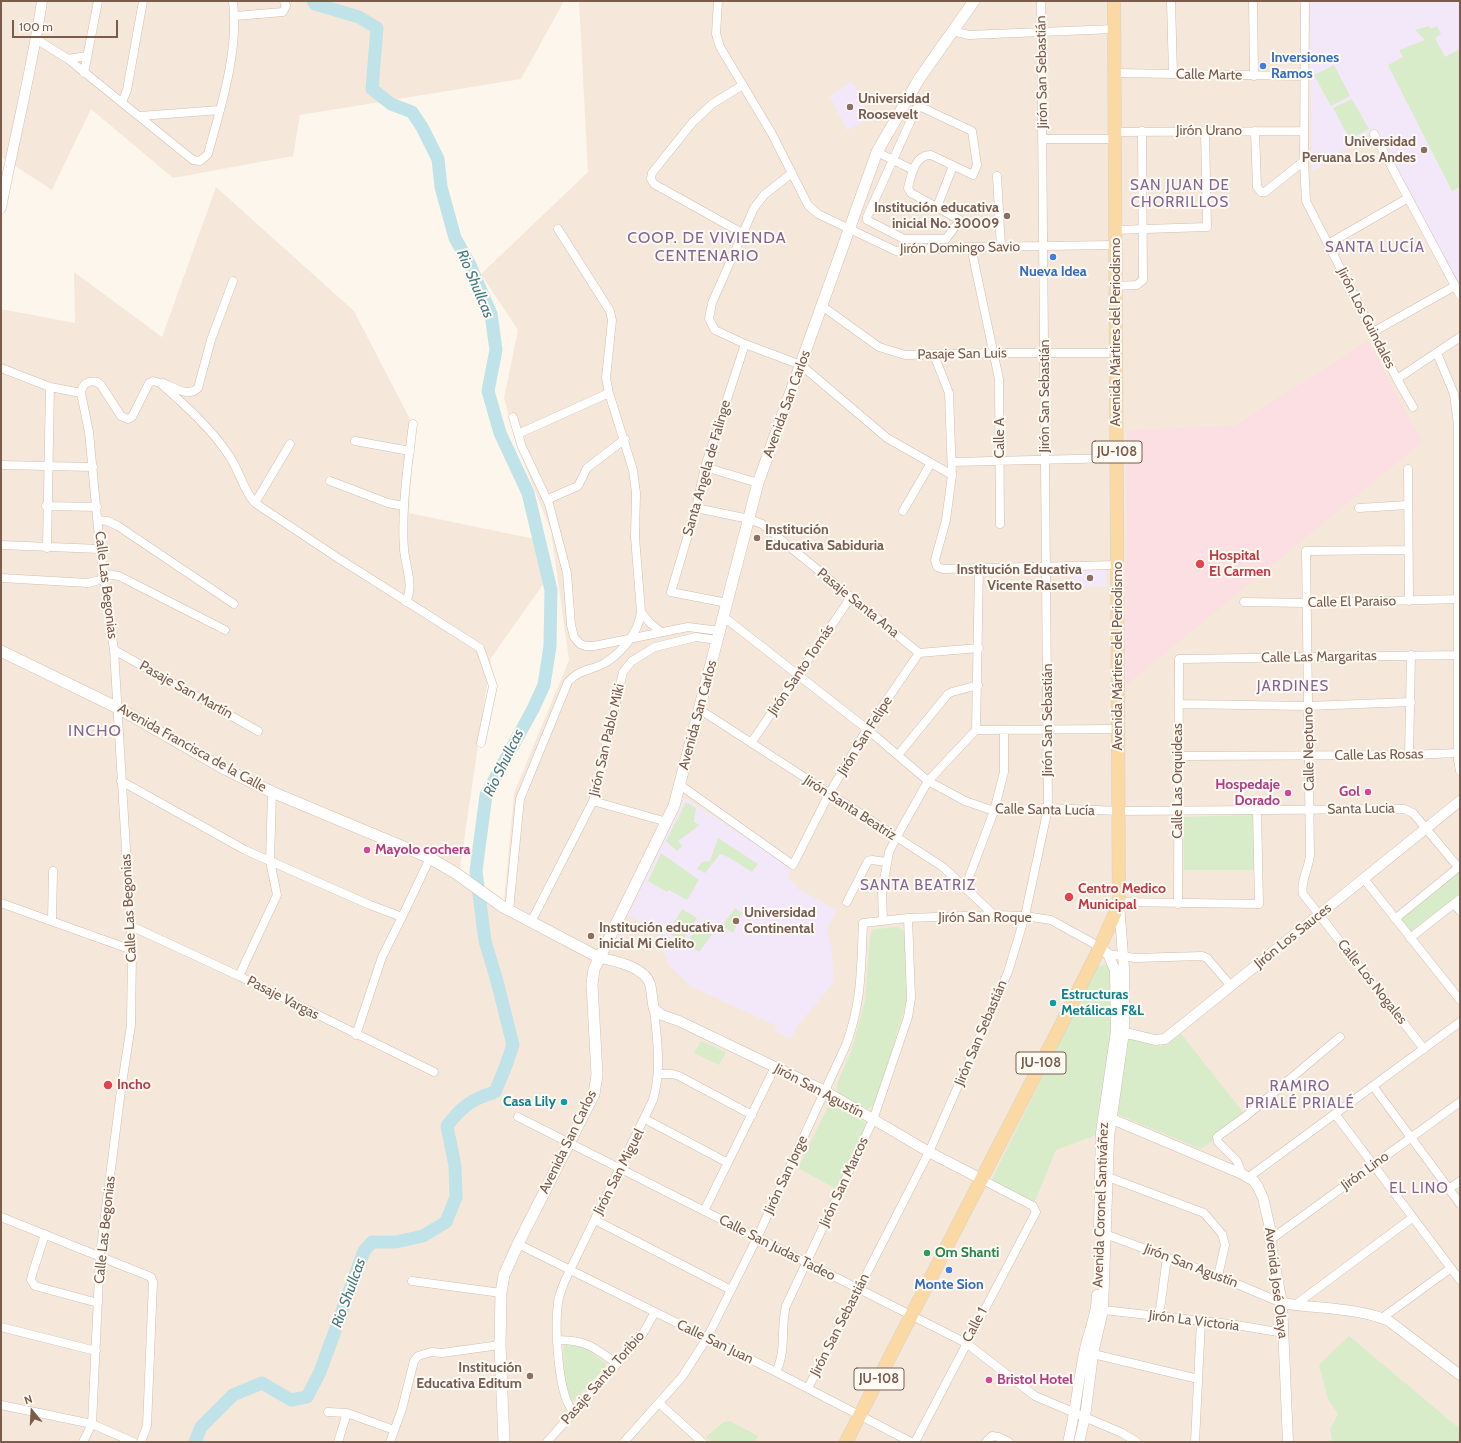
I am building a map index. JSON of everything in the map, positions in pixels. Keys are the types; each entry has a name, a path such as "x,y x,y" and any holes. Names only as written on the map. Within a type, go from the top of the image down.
{"main road":[{"name":"Avenida San Carlos","path":"504,1442 500,1345 501,1293 504,1275 518,1244 594,1094 596,1084 592,984 594,969 598,957 667,822 680,785 758,483 877,152 919,78 974,1"},
{"name":"Avenida Mártires del Periodismo","path":"846,1442 981,1179 1104,951 1119,903 1114,1"},
{"name":"Avenida Francisca de la Calle","path":"1,651 118,708 223,768 272,792 430,858 457,874 506,908 598,957"}],"street":[{"path":"1,208 36,39 42,1"},
{"path":"84,73 98,1"},
{"path":"122,102 127,90 143,1"},
{"path":"36,39 68,59 193,160 200,161 208,154 220,110 231,56 235,16 233,1"},
{"path":"235,16 284,12 286,6 284,1"},
{"name":"Jirón Domingo Savio","path":"718,1 717,40 772,134 808,205 818,214 896,251 971,247 1115,246"},
{"name":"Jirón San Sebastián","path":"808,1388 929,1152 1008,972 1025,916 1048,808 1041,1"},
{"path":"1171,1 1173,74"},
{"path":"1253,1 1254,76"},
{"path":"1255,131 1257,187 1261,192 1265,192 1304,161 1305,4"},
{"path":"952,31 970,35 1114,29"},
{"path":"68,59 87,56"},
{"name":"Calle Marte","path":"1114,73 1304,76"},
{"path":"742,233 654,184 651,179 652,173 692,122 712,104 743,85"},
{"path":"921,107 972,131 977,165 975,173 970,175 953,166 931,154 927,154 921,158 913,170 908,188 909,191 960,220 946,239 904,239 867,220 892,160 916,109 921,107"},
{"path":"140,116 220,110"},
{"path":"1116,286 1138,285 1142,282 1142,131"},
{"name":"Jirón Urano","path":"1043,139 1114,135 1142,131 1304,131"},
{"path":"1115,230 1207,227 1205,131"},
{"path":"1374,134 1460,294"},
{"path":"877,152 913,170"},
{"name":"Jirón Los Guindales","path":"1304,161 1307,206 1413,407"},
{"path":"937,207 953,166"},
{"path":"792,173 764,195 754,208 712,303 709,319 715,330 746,344 801,365 887,438 952,475"},
{"path":"997,176 1000,247"},
{"path":"1328,244 1408,198"},
{"path":"506,908 520,799 568,682 579,672 604,664 619,651 640,623 641,612 635,536 636,493 633,470 609,393 606,378 612,320 610,311 558,229"},
{"name":"Calle A","path":"971,247 999,378 1000,524"},
{"path":"1,368 50,387 80,393 86,383 97,382 101,385 121,416 128,419 132,417 149,383 153,381 186,392 192,392 198,388 211,340 233,281"},
{"path":"1373,332 1455,286"},
{"name":"Pasaje San Luis","path":"822,306 879,347 905,356 993,353 1116,353"},
{"path":"1397,378 1437,354 1460,337"},
{"name":"Santa Angela de Falinge","path":"727,604 670,592 696,508 705,467 746,344"},
{"path":"1437,354 1454,394 1459,425 1460,771"},
{"path":"934,355 948,393 952,462 952,475 946,520 936,554 936,564 941,569 1047,568 1118,565"},
{"path":"160,383 204,424 226,450 240,473 245,489 255,503 406,602 480,648 493,686 481,743"},
{"path":"47,548 46,506 50,387"},
{"name":"Calle Las Begonias","path":"80,393 89,432 100,549 105,574 114,650 132,950 131,1025 121,1090 100,1256 92,1424"},
{"path":"518,434 609,393"},
{"path":"513,417 522,447 548,499 567,573 571,625 574,637 580,644 594,646 696,626 719,635"},
{"path":"406,602 410,591 404,550 404,506 413,424"},
{"path":"548,499 578,486 587,468 624,439"},
{"path":"355,440 410,450"},
{"path":"255,503 290,444"},
{"path":"952,462 1117,458"},
{"path":"903,511 931,463"},
{"path":"1,465 93,467"},
{"path":"705,467 758,483"},
{"path":"1408,469 1409,601"},
{"path":"330,482 388,503 404,506"},
{"path":"1359,508 1408,505"},
{"path":"46,506 97,507"},
{"name":"Pasaje Santa Ana","path":"696,508 749,519 762,524 919,653"},
{"path":"98,520 107,521 118,526 234,604"},
{"path":"1,545 100,549"},
{"name":"Calle Neptuno","path":"1320,915 1303,894 1302,889 1309,860 1310,811 1306,551 1408,550"},
{"path":"883,921 882,892 888,852 928,781 976,730 979,648 979,568"},
{"path":"1,578 88,583 100,580 105,574 120,576 225,630"},
{"name":"Jirón Santo Tomás","path":"751,743 851,597"},
{"name":"Calle El Paraiso","path":"1244,602 1307,603 1460,599"},
{"path":"641,612 660,632"},
{"name":"Calle Santa Lucía","path":"724,617 867,729 928,781 964,801 994,811 1048,808 1119,811 1310,811"},
{"name":"Jirón San Pablo Miki","path":"531,922 593,801 623,672 632,661 655,647 696,637 719,635"},
{"path":"919,653 979,648"},
{"name":"Pasaje San Martín","path":"114,650 258,731"},
{"name":"Jirón San Felipe","path":"680,785 793,865 829,794 867,729 919,653"},
{"path":"1409,756 1411,655"},
{"name":"Calle Las Margaritas","path":"1179,659 1459,655"},
{"name":"Calle Las Orquideas","path":"1178,904 1179,659"},
{"path":"898,755 948,694 957,690 978,685"},
{"path":"1179,704 1308,706 1411,702"},
{"name":"Jirón Santa Beatriz","path":"699,709 896,838 943,867 994,915"},
{"path":"976,730 1119,729"},
{"path":"965,888 994,811 1004,772 1004,730"},
{"name":"Calle Las Rosas","path":"1178,756 1409,756 1459,754"},
{"path":"121,781 245,850 370,905 402,917"},
{"path":"239,976 277,895 270,861 272,792"},
{"path":"593,801 667,822"},
{"name":"Jirón Los Sauces","path":"1120,1031 1155,1040 1165,1039 1460,801"},
{"name":"Santa Lucia","path":"1310,811 1404,809 1413,813 1459,866"},
{"path":"1119,903 1259,904 1257,811"},
{"path":"356,1035 382,957 430,858"},
{"path":"847,902 868,861 872,860 887,862"},
{"path":"1395,919 1459,866"},
{"path":"52,871 52,920"},
{"path":"1364,879 1460,1000"},
{"path":"1410,938 1457,901 1460,912"},
{"path":"1,903 52,920 132,950"},
{"name":"Avenida Mártires del Periodismo","path":"1119,903 1123,956"},
{"name":"Jirón San Roque","path":"863,923 908,918 994,915 1025,916 1051,920 1061,924 1104,951"},
{"name":"Calle Los Nogales","path":"1320,915 1424,1049"},
{"name":"Jirón San Marcos","path":"776,1372 783,1355 782,1331 786,1306 873,1120 908,1017 911,998 908,918"},
{"name":"Jirón San Jorge","path":"624,1442 687,1370 707,1338 757,1238 825,1091 855,1021 859,1001 863,923"},
{"name":"Pasaje Vargas","path":"131,926 239,976 356,1035 434,1072"},
{"path":"1104,951 1135,958 1202,956 1207,958 1231,986"},
{"name":"Avenida Coronel Santiváñez","path":"1104,951 1115,970 1120,1031"},
{"name":"Avenida Coronel Santiváñez","path":"1079,1442 1085,1349 1097,1306 1108,1177 1108,1117 1120,1031 1123,956"},
{"name":"Jirón San Miguel","path":"574,1412 568,1405 562,1389 557,1320 559,1299 570,1270 646,1119 654,1100 659,1059 650,984 642,973 620,963 598,957"},
{"name":"Jirón San Agustín","path":"654,1009 662,1015 679,1021 825,1091 929,1152 981,1179"},
{"path":"1245,1176 1335,1114 1460,1022"},
{"path":"1245,1176 1237,1161 1218,1142 1217,1137 1246,1116 1340,1037"},
{"path":"704,1211 775,1067"},
{"path":"658,1074 672,1074 678,1076 752,1114"},
{"path":"1373,1086 1460,1204"},
{"name":"Jirón Lino","path":"1270,1240 1460,1102"},
{"path":"1335,1114 1460,1280"},
{"path":"1108,1117 1245,1176"},
{"name":"Avenida Coronel Santiváñez","path":"1068,1442 1080,1415 1103,1310 1101,1133 1108,1117"},
{"name":"Calle San Judas Tadeo","path":"518,1118 966,1342 1035,1396 1122,1433 1137,1442"},
{"path":"646,1119 728,1163"},
{"name":"Avenida José Olaya","path":"1245,1176 1258,1186 1263,1198 1270,1228 1270,1240 1282,1303 1288,1442"},
{"path":"1108,1177 1204,1213 1222,1234 1225,1245 1218,1276"},
{"name":"Calle 1","path":"914,1442 1036,1212 1035,1208 981,1179"},
{"path":"1449,1189 1460,1181"},
{"path":"1,1217 151,1277 153,1282 147,1426 142,1442"},
{"path":"1295,1305 1412,1218"},
{"path":"594,1220 731,1290"},
{"path":"45,1234 32,1274 31,1280 35,1286 98,1303"},
{"name":"Jirón San Agustín","path":"1102,1234 1218,1276 1282,1303"},
{"name":"Calle San Juan","path":"518,1244 808,1388 911,1442"},
{"path":"1159,1317 1167,1257"},
{"path":"1382,1318 1451,1268"},
{"path":"412,1281 501,1293"},
{"path":"1282,1303 1356,1312 1382,1318 1460,1376"},
{"name":"Jirón La Victoria","path":"1103,1310 1201,1321 1284,1334"},
{"name":"Pasaje Santo Toribio","path":"547,1442 646,1331 655,1312"},
{"path":"1195,1442 1201,1321"},
{"path":"1,1327 96,1351"},
{"path":"558,1340 577,1341 592,1346 617,1364"},
{"path":"390,1442 402,1409 414,1361 418,1356 500,1345"},
{"path":"1093,1354 1198,1379"},
{"path":"659,1403 702,1442"},
{"path":"1,1405 92,1424 133,1442"},
{"path":"328,1412 347,1413 394,1430"},
{"path":"338,1442 347,1413"},
{"path":"83,1442 92,1424"},
{"path":"986,1442 992,1436 999,1437 1009,1442"}],"shaded area":[{"path":"1,1 564,1 521,79 300,115 293,156 173,178 91,109 52,190 1,157"},
{"path":"579,1 1460,1 1460,1442 1,1442 1,309 75,323 74,272 162,337 216,187 354,311 413,425 409,513 535,539 544,583 491,658 460,868 504,901 514,793 569,660 551,531 518,448 504,398 518,330 481,274 588,172"},
{"name":"Universidad Peruana Los Andes","path":"1310,1 1460,1 1460,287 1376,128 1312,172"},
{"name":"Universidad Roosevelt","path":"852,81 871,118 847,130 830,96"},
{"name":"Hospital El Carmen","path":"1368,341 1422,442 1126,685 1127,430 1234,426"},
{"name":"Institución Educativa Vicente Rasetto","path":"1102,567 1106,571 1107,586 1073,587 1072,568"},
{"name":"Universidad Continental","path":"685,798 785,863 791,868 788,874 789,880 796,884 796,888 837,910 827,928 831,944 834,982 799,1024 790,1039 774,1030 777,1026 690,986 668,964 658,932 628,915"}],"green space":[{"path":"1429,26 1431,29 1437,26 1441,34 1435,38 1445,57 1460,49 1460,187 1452,191 1388,65 1403,57 1399,50 1425,40 1415,30"},
{"path":"1334,65 1350,96 1331,106 1314,75"},
{"path":"1352,99 1369,129 1350,139 1333,108"},
{"path":"686,802 696,808 694,822 700,825 678,841 682,846 677,851 666,841"},
{"path":"1253,815 1254,870 1184,870 1183,817"},
{"path":"718,838 758,864 752,872 728,857 720,854 705,873 697,869 702,862 710,861"},
{"path":"661,853 699,880 687,900 669,890 667,892 648,881"},
{"path":"1460,869 1460,895 1416,930 1410,932 1402,922 1403,915"},
{"path":"735,908 742,913 733,933 722,926"},
{"path":"682,909 697,918 682,941 668,933"},
{"path":"702,921 716,929 699,952 686,944"},
{"path":"898,927 904,931 907,938 906,1004 875,1105 867,1109 839,1093 837,1088 838,1081 851,1052 865,1002 870,938 872,931 876,929"},
{"path":"1107,964 1113,969 1113,1024 1099,1134 1056,1150 1034,1203 991,1181 1097,967"},
{"path":"1181,1034 1246,1116 1201,1149 1117,1114 1128,1037 1150,1045 1161,1046"},
{"path":"701,1041 726,1052 719,1065 694,1053"},
{"path":"833,1105 865,1122 866,1128 836,1189 798,1168 828,1107"},
{"path":"1349,1336 1460,1429 1460,1442 1332,1442 1330,1429 1338,1414 1328,1399 1319,1365"},
{"path":"564,1344 585,1348 607,1365 570,1405 563,1375"},
{"path":"730,1421 758,1436 754,1442 711,1442 706,1437 724,1422"}],"waterway":[{"name":"Rio Shullcas","path":"195,1442 201,1427 233,1395 262,1383 291,1400 307,1397 320,1372 364,1251 372,1242 396,1242 423,1236 446,1222 456,1197 455,1166 447,1126 468,1104 495,1092 513,1045 485,941 476,871 486,795 533,709 544,685 550,646 551,590 528,493 500,433 488,391 496,350 491,314 470,265 455,238 441,187 438,159 422,127 412,112 391,104 372,89 377,28 359,17 315,4 313,1"}],"place":[{"name":"Inversiones Ramos","path":"1263,66"},
{"name":"Universidad Roosevelt","path":"850,107"},
{"name":"Universidad Peruana Los Andes","path":"1424,150"},
{"name":"Institución educativa inicial No. 30009","path":"1007,216"},
{"name":"Nueva Idea","path":"1053,257"},
{"name":"Institución Educativa Sabiduria","path":"757,538"},
{"name":"Hospital El Carmen","path":"1200,564"},
{"name":"Institución Educativa Vicente Rasetto","path":"1090,578"},
{"name":"Gol","path":"1368,792"},
{"name":"Hospedaje Dorado","path":"1288,793"},
{"name":"Mayolo cochera","path":"367,850"},
{"name":"Centro Medico Municipal","path":"1069,897"},
{"name":"Universidad Continental","path":"736,921"},
{"name":"Institución educativa inicial Mi Cielito","path":"591,936"},
{"name":"Estructuras Metálicas F&L","path":"1053,1003"},
{"name":"Incho","path":"108,1085"},
{"name":"Casa Lily","path":"564,1102"},
{"name":"Om Shanti","path":"927,1253"},
{"name":"Monte Sion","path":"949,1270"},
{"name":"Institución Educativa Editum","path":"530,1376"},
{"name":"Bristol Hotel","path":"989,1380"}],"district":[{"name":"SAN JUAN DE CHORRILLOS","path":"1180,194"},
{"name":"COOP. DE VIVIENDA CENTENARIO","path":"707,247"},
{"name":"SANTA LUCÍA","path":"1375,248"},
{"name":"JARDINES","path":"1293,687"},
{"name":"INCHO","path":"95,731"},
{"name":"SANTA BEATRIZ","path":"918,886"},
{"name":"RAMIRO PRIALÉ PRIALÉ","path":"1300,1096"},
{"name":"EL LINO","path":"1419,1189"}]}
